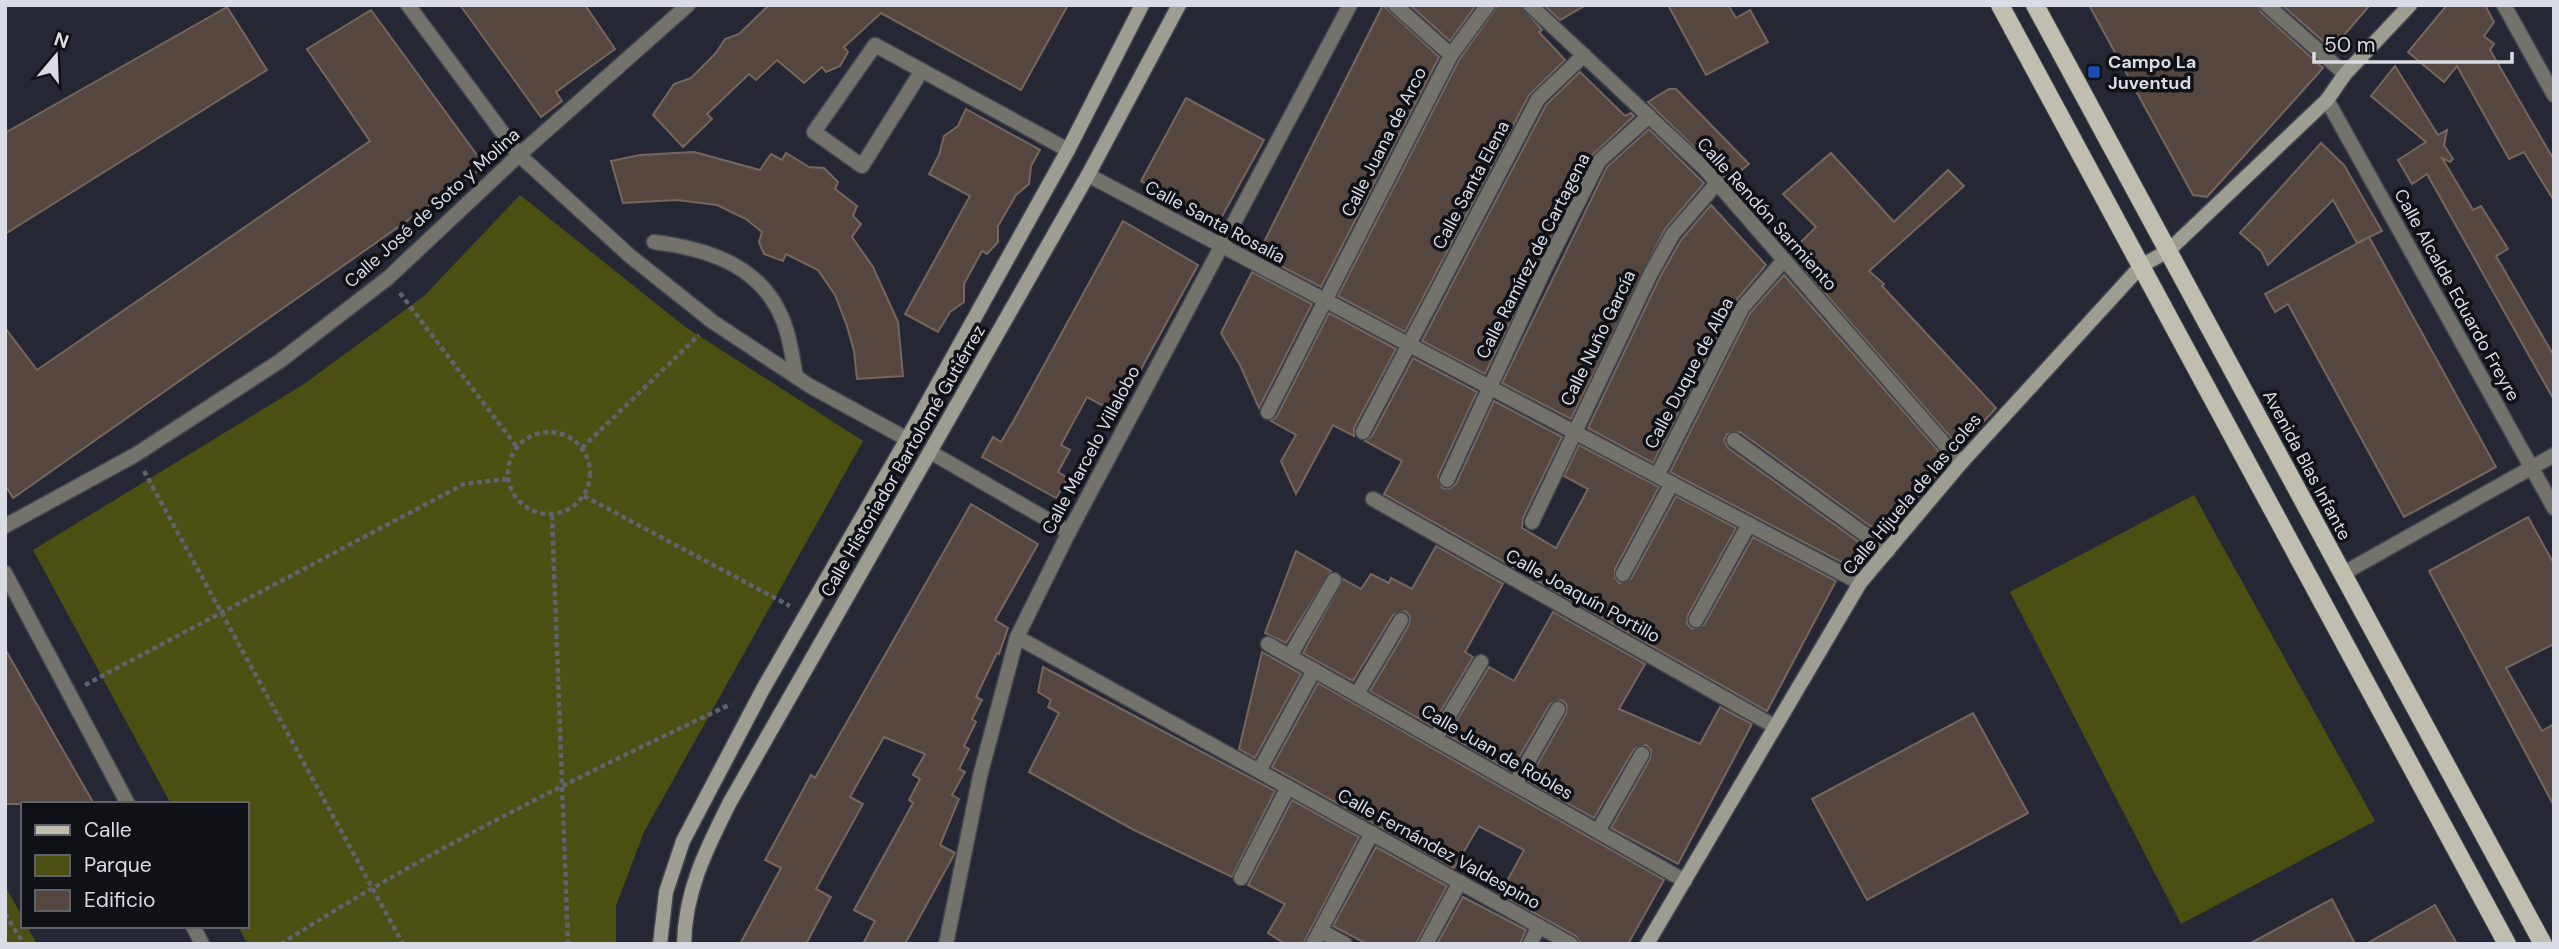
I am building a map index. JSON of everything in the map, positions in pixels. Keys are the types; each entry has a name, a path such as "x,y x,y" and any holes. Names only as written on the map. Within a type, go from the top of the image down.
{"main road":[{"path":"2000,5 2507,944"},
{"name":"Avenida Blas Infante","path":"2035,5 2543,944"}],"street":[{"path":"408,5 519,155 630,256 713,322 796,377 908,439"},
{"name":"Calle José de Soto y Molina","path":"5,526 135,455 279,360 388,278 519,155 688,5"},
{"name":"Calle Historiador Bartolomé Gutiérrez","path":"660,944 666,892 683,841 763,689 908,439 1068,150 1142,5"},
{"name":"Calle Historiador Bartolomé Gutiérrez","path":"684,944 685,919 696,870 730,802 932,453 1088,176 1179,5"},
{"name":"Calle Marcelo Villalobo","path":"946,944 980,776 1017,637 1069,532 1350,5"},
{"path":"1395,5 1451,55"},
{"name":"Calle Juana de Arco","path":"1268,412 1451,55 1488,5"},
{"name":"Calle Rendón Sarmiento","path":"1530,5 1717,183 1961,463"},
{"path":"2267,5 2345,74"},
{"name":"Calle Hijuela de las coles","path":"1647,944 1860,583 1961,463 2141,266 2168,251 2328,100 2345,74 2410,5"},
{"path":"2504,5 2554,95"},
{"path":"921,72 862,166 814,132 875,46 1068,150"},
{"name":"Calle Santa Elena","path":"1363,432 1538,99 1584,55"},
{"name":"Calle Alcalde Eduardo Freyre","path":"2328,100 2554,508"},
{"name":"Calle Ramírez de Cartagena","path":"1447,480 1599,161 1649,116"},
{"name":"Calle Santa Rosalía","path":"1088,176 1324,303 1574,430 1860,583"},
{"name":"Calle Nuño García","path":"1532,522 1574,430 1673,234 1717,183"},
{"path":"654,242 690,246 726,258 750,276 769,298 786,327 796,377"},
{"name":"Calle Duque de Alba","path":"1658,474 1742,308 1784,260"},
{"path":"1734,440 1888,551"},
{"path":"932,453 1069,532"},
{"path":"2342,574 2554,456"},
{"path":"1623,574 1672,483"},
{"name":"Calle Joaquín Portillo","path":"1373,499 1774,726"},
{"path":"1696,621 1749,524"},
{"path":"5,573 127,802"},
{"path":"1290,656 1334,580"},
{"path":"1357,695 1401,620"},
{"name":"Calle Fernández Valdespino","path":"1017,637 1572,944"},
{"name":"Calle Juan de Robles","path":"1268,644 1685,881"},
{"path":"1435,739 1482,662"},
{"path":"1259,771 1314,670"},
{"path":"1515,784 1558,709"},
{"path":"1598,831 1642,754"},
{"path":"1241,878 1288,787"},
{"path":"1345,944 1317,937 1372,834"},
{"path":"1426,944 1460,882"},
{"path":"1530,944 1539,926"},
{"path":"194,928 202,944"}],"path":[{"path":"388,278 516,446"},
{"path":"582,448 713,322"},
{"path":"537,433 562,433 582,448 590,463 590,480 584,496 570,510 552,515 531,512 515,499 507,479 508,461 516,446 537,433"},
{"path":"135,455 403,944"},
{"path":"69,694 464,484 507,479"},
{"path":"584,496 806,614"},
{"path":"552,515 568,944"},
{"path":"281,944 372,886 562,784 763,689"},
{"path":"5,914 24,944"}],"green space":[{"path":"520,195 684,326 863,441 644,832 616,906 616,944 247,944 239,928 248,928 248,802 170,802 33,550 304,384 424,296"},
{"path":"2194,495 2375,821 2181,924 2010,592"},
{"path":"5,886 21,914 21,928 28,928 37,944 5,944"}],"building":[{"path":"460,5 585,5 615,49 556,92 562,101 541,117"},
{"path":"769,5 1068,5 1021,90 881,13 844,47 848,52 840,66 826,72 822,67 804,83 777,60 756,80 749,74 707,114 712,119 683,147 653,115 674,84 691,78 716,53 725,39 739,34"},
{"path":"1383,5 1439,57 1321,287 1258,254"},
{"path":"1410,5 1476,5 1450,41"},
{"path":"1498,5 1521,5 1542,30 1539,32 1565,60 1529,95 1405,332 1338,296 1459,60"},
{"path":"1544,5 1586,5 1560,20"},
{"path":"1668,5 1728,5 1736,18 1750,10 1768,42 1706,75"},
{"path":"2089,5 2258,5 2261,12 2323,68 2207,197 2193,195"},
{"path":"2282,5 2370,5 2332,49"},
{"path":"2447,5 2485,5 2494,22 2484,36 2494,44 2490,50 2554,160 2554,201 2524,152 2509,159 2457,66 2444,82 2408,52"},
{"path":"227,7 267,70 5,234 5,133"},
{"path":"371,10 485,166 13,498 5,485 5,328 37,370 370,141 307,49"},
{"path":"2395,66 2438,135 2447,130 2444,145 2453,159 2450,162 2442,158 2473,210 2481,206 2508,249 2496,256 2554,356 2554,400 2427,174 2412,184 2398,160 2426,142 2371,96"},
{"path":"1580,72 1625,116 1631,113 1634,116 1590,157 1485,374 1422,341 1546,105"},
{"path":"1669,89 1676,89 1749,164 1728,181 1648,102"},
{"path":"1186,98 1264,140 1219,222 1141,181"},
{"path":"966,109 1040,150 1031,166 1029,184 1016,195 998,226 998,242 987,254 982,251 964,284 964,302 950,312 938,332 905,314 970,196 929,174 939,155 944,136 958,126"},
{"path":"1649,129 1704,183 1665,229 1571,419 1502,383 1607,167"},
{"path":"2321,143 2344,165 2382,231 2357,243 2333,200 2268,265 2261,251 2240,233"},
{"path":"694,152 760,170 771,154 782,160 786,153 809,167 824,168 838,182 835,189 857,206 853,216 861,224 852,237 873,267 898,322 903,376 857,379 854,351 847,326 835,295 818,270 786,254 783,261 764,254 759,242 762,232 746,219 717,205 677,200 623,203 611,161 640,155"},
{"path":"1831,153 1894,222 1948,170 1964,186 1869,271 1884,284 1882,286 1996,408 1960,448 1790,253 1816,227 1783,194"},
{"path":"1711,205 1766,265 1733,304 1653,463 1588,428 1660,277 1681,240"},
{"path":"1123,221 1198,265 1117,413 1087,397 1061,445 1070,450 1058,472 1068,478 1056,498 982,457 993,437 1001,442"},
{"path":"2369,237 2496,467 2404,517 2288,304 2275,312 2265,294"},
{"path":"1252,272 1312,304 1259,408 1240,365 1221,333"},
{"path":"1784,275 1948,462 1884,536 1740,432 1727,434 1724,440 1728,448 1870,550 1855,569 1670,472 1750,313"},
{"path":"1329,313 1396,349 1354,428 1354,436 1333,425 1296,494 1281,461 1296,435 1271,421 1277,416"},
{"path":"1413,358 1477,392 1438,476 1442,488 1449,489 1456,484 1494,401 1562,437 1523,518 1522,528 1556,548 1588,489 1564,476 1579,445 1659,487 1615,569 1615,578 1619,583 1631,579 1676,496 1736,528 1688,615 1687,624 1692,629 1704,625 1753,537 1836,581 1767,711 1384,494 1402,461 1365,441 1372,436"},
{"path":"971,504 1038,544 995,620 1008,628 999,654 997,653 976,697 982,700 972,719 976,722 964,746 969,749 959,769 965,772 952,795 959,799 940,845 955,853 905,944 863,944 875,921 854,910 913,803 909,800 920,779 913,775 925,754 884,737 850,797 863,804 816,889 831,897 806,944 740,944 781,868 765,860 811,775 815,778"},
{"path":"2528,517 2554,564 2554,644 2506,668 2542,731 2554,724 2554,806 2429,571"},
{"path":"1436,546 1503,584 1465,652 1473,657 1432,726 1370,691 1409,625 1410,616 1405,611 1393,615 1353,681 1303,653 1343,579 1361,589 1371,574 1389,583 1391,578 1412,589"},
{"path":"1296,551 1331,571 1286,643 1265,633"},
{"path":"1553,612 1645,664 1619,709 1700,744 1720,707 1752,724 1678,864 1611,828 1650,759 1651,750 1646,745 1634,749 1594,818 1528,781 1566,714 1567,705 1562,700 1550,704 1511,771 1448,735 1489,667 1514,681"},
{"path":"5,649 93,802 5,804"},
{"path":"1262,652 1301,674 1255,758 1239,749"},
{"path":"1043,667 1275,791 1232,877 1134,830 1029,772 1059,713 1048,707 1051,700 1038,692"},
{"path":"1318,683 1664,880 1628,944 1581,944 1576,936 1500,894 1524,850 1479,826 1454,868 1272,767"},
{"path":"1973,713 2028,813 1867,900 1812,799"},
{"path":"1292,800 1359,837 1303,944 1285,944 1268,933 1285,904 1248,885"},
{"path":"1376,847 1447,886 1416,944 1367,944 1333,926"},
{"path":"1463,897 1526,930 1520,944 1437,944"},
{"path":"2332,899 2355,944 2249,944 2319,906"},
{"path":"2435,905 2457,944 2366,944"}],"place":[{"name":"Campo La Juventud","path":"2094,72"}]}
